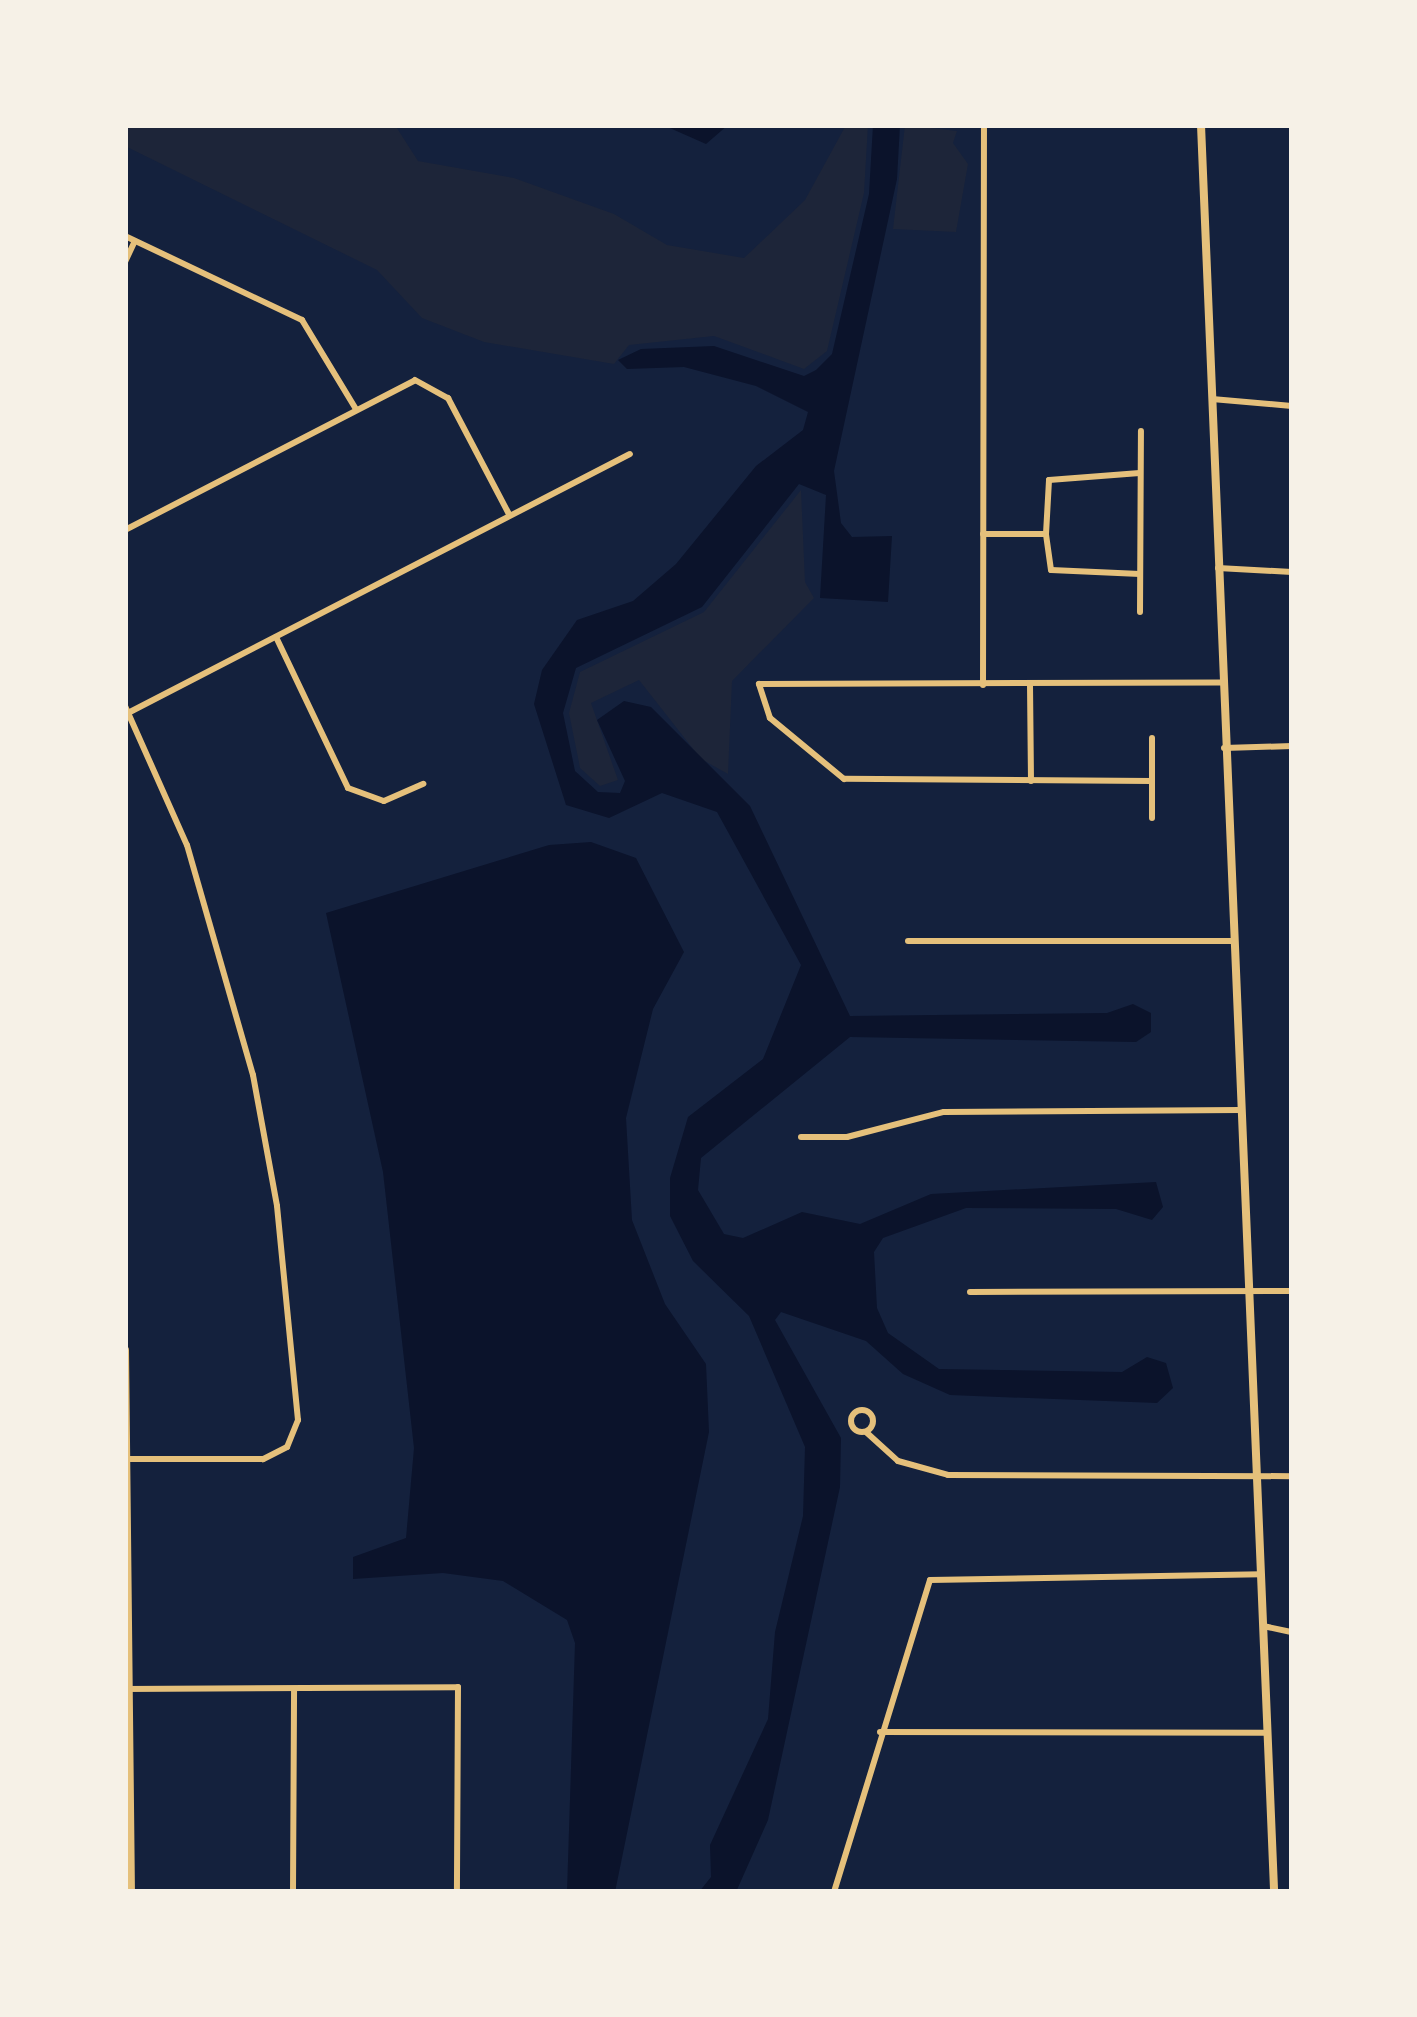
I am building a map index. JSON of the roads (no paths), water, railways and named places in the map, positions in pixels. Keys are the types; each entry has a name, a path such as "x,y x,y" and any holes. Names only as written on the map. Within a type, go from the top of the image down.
{"street":[{"path":"983,685 984,125"},
{"path":"1201,125 1274,1892"},
{"path":"125,236 302,320 356,409"},
{"path":"125,262 134,241"},
{"path":"125,530 414,380 440,388 509,514"},
{"path":"1211,399 1292,406"},
{"path":"1140,612 1141,430"},
{"path":"128,1459 263,1459 291,1441 298,1407 287,1280 253,1075 194,864 126,711 630,454"},
{"path":"1140,473 1049,480 1046,534 1052,570 1140,574"},
{"path":"983,534 1046,534"},
{"path":"1218,568 1292,572"},
{"path":"276,637 348,788 384,801 423,784"},
{"path":"1152,781 832,776 770,718 759,684 1222,682"},
{"path":"1030,685 1030,781"},
{"path":"1152,738 1152,818"},
{"path":"1224,748 1292,746"},
{"path":"908,941 1233,941"},
{"path":"801,1137 847,1137 944,1112 1240,1110"},
{"path":"970,1292 1292,1291"},
{"path":"125,1350 131,1892"},
{"path":"866,1432 898,1461 948,1475 1292,1476"},
{"path":"834,1892 880,1732 930,1580 1261,1574"},
{"path":"1263,1626 1292,1632"},
{"path":"128,1689 458,1687 457,1892"},
{"path":"293,1892 294,1688"},
{"path":"880,1732 1267,1733"}]}
